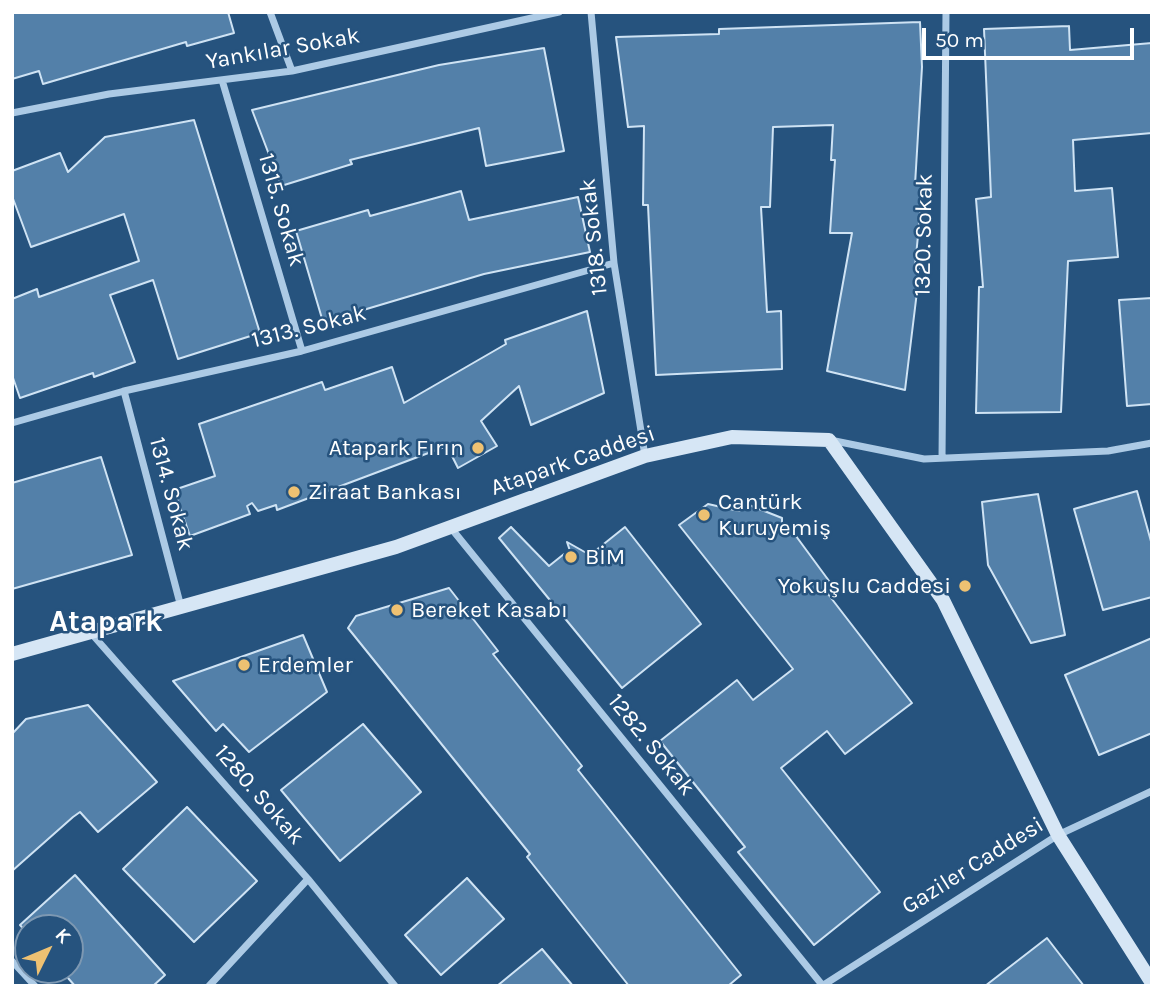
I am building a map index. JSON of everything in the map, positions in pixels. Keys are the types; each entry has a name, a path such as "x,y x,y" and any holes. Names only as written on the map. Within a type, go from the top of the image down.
{"street":[{"path":"271,12 292,71"},
{"name":"Yankılar Sokak","path":"12,113 109,94 292,71 559,12"},
{"name":"1318. Sokak","path":"591,12 614,263 645,456"},
{"name":"1320. Sokak","path":"942,458 946,12"},
{"name":"1315. Sokak","path":"222,80 302,351"},
{"name":"1313. Sokak","path":"12,423 124,391 302,351 614,263"},
{"name":"1314. Sokak","path":"124,391 181,608"},
{"name":"Atapark Caddesi","path":"12,654 396,547 645,456 732,437 829,440"},
{"path":"829,440 924,459 1108,451 1152,443"},
{"path":"829,440 943,600 1058,835 1152,983"},
{"name":"1282. Sokak","path":"451,528 822,986"},
{"name":"1280. Sokak","path":"91,632 308,879 395,986"},
{"name":"Gaziler Caddesi","path":"822,986 1058,835 1152,791"},
{"path":"209,986 308,879"},
{"path":"12,961 35,986"}],"building":[{"path":"12,12 228,12 234,33 187,46 186,42 43,84 39,71 12,79"},
{"path":"920,22 922,67 915,185 923,185 915,266 920,267 905,390 827,371 852,233 830,233 835,160 831,160 833,125 773,127 770,207 761,207 767,312 781,311 782,369 656,375 648,205 643,205 644,126 628,127 616,37 719,34 719,29"},
{"path":"1069,26 1070,50 1152,43 1152,133 1073,140 1075,191 1112,188 1118,257 1068,261 1061,412 976,413 979,287 983,287 976,199 991,197 984,29"},
{"path":"544,48 564,151 486,166 479,128 350,160 352,164 281,186 252,110 439,65"},
{"path":"194,120 260,333 178,359 153,280 110,295 135,362 20,398 12,375 12,299 37,289 39,297 139,261 124,214 31,247 12,196 12,171 60,153 68,172 105,137"},
{"path":"461,191 469,220 578,197 590,252 484,274 323,322 296,231 368,210 370,216"},
{"path":"1152,298 1152,404 1127,406 1119,300"},
{"path":"587,311 604,393 531,425 519,386 481,421 497,446 458,468 447,446 277,510 276,505 258,511 252,503 247,506 250,514 190,536 174,490 215,476 199,424 322,382 325,390 392,367 404,403 506,344 505,340"},
{"path":"101,457 132,555 12,589 12,483"},
{"path":"1137,491 1152,545 1152,597 1103,610 1074,509"},
{"path":"1038,494 1065,635 1031,643 988,565 982,502"},
{"path":"708,504 739,511 749,505 782,518 782,531 793,532 835,589 828,594 912,703 845,754 827,731 781,768 880,892 814,945 738,852 745,847 660,741 737,680 753,700 793,669 679,525"},
{"path":"511,527 549,566 564,554 569,562 573,560 567,542 590,555 625,527 701,624 622,688 499,538"},
{"path":"449,588 498,651 493,654 582,766 578,770 741,975 728,986 629,986 527,857 530,854 348,628 356,616"},
{"path":"303,635 327,692 249,752 223,724 216,731 173,681"},
{"path":"1152,638 1152,733 1099,755 1065,675"},
{"path":"88,705 157,782 98,832 80,812 12,871 12,734 26,719"},
{"path":"363,724 421,792 340,861 281,790"},
{"path":"187,807 257,881 194,942 123,869"},
{"path":"75,875 165,975 153,986 75,986 73,984 84,984 84,914 32,914"},
{"path":"467,878 504,919 441,975 405,935"},
{"path":"1047,938 1084,986 985,986"},
{"path":"542,949 573,986 497,986"}],"place":[{"name":"Atapark Fırın","path":"478,448"},
{"name":"Ziraat Bankası","path":"294,492"},
{"name":"Cantürk Kuruyemiş","path":"704,515"},
{"name":"BİM","path":"571,557"},
{"name":"Yokuşlu Caddesi","path":"965,586"},
{"name":"Bereket Kasabı","path":"397,610"},
{"name":"Erdemler","path":"244,665"}],"district":[{"name":"Atapark","path":"106,622"}]}
